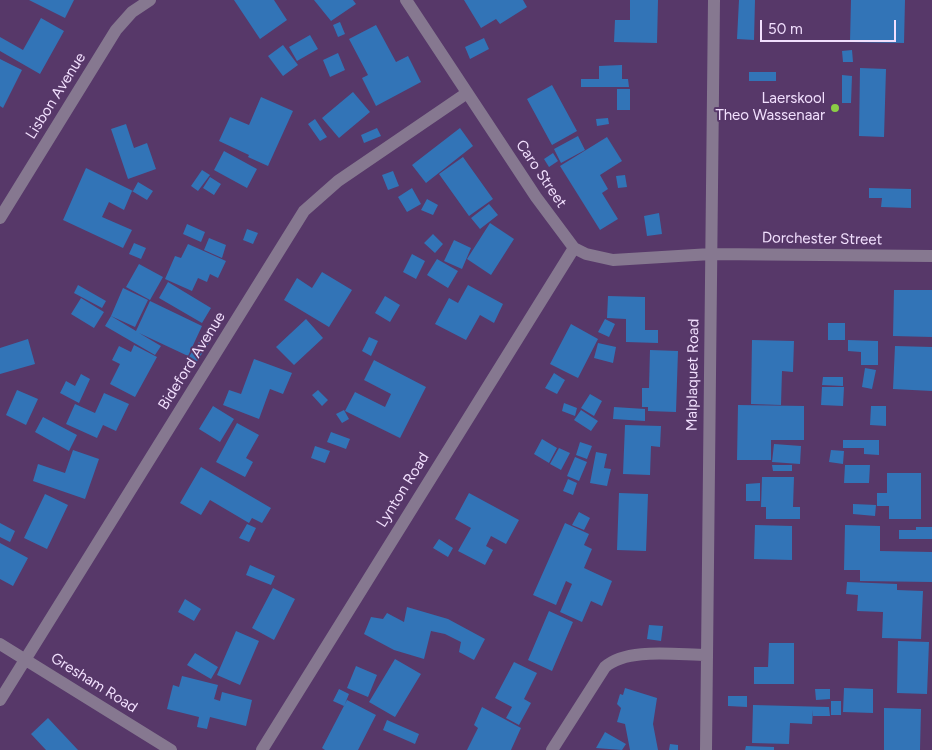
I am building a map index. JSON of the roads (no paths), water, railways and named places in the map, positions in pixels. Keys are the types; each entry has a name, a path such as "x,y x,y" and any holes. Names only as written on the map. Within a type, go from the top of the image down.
{"street":[{"name":"Lisbon Avenue","path":"0,218 116,30 132,12 150,0"},
{"name":"Caro Street","path":"406,0 536,197 574,248"},
{"name":"Malplaquet Road","path":"706,750 714,0"},
{"name":"Bideford Avenue","path":"0,700 304,211 332,186 467,93"},
{"path":"574,248 586,254 613,260 711,254"},
{"name":"Lynton Road","path":"262,750 574,248"},
{"name":"Dorchester Street","path":"711,254 932,256"},
{"name":"Gresham Road","path":"0,644 171,750"},
{"path":"552,750 610,662 632,655 707,655"}],"place":[{"name":"Laerskool Theo Wassenaar","path":"835,108"}]}
